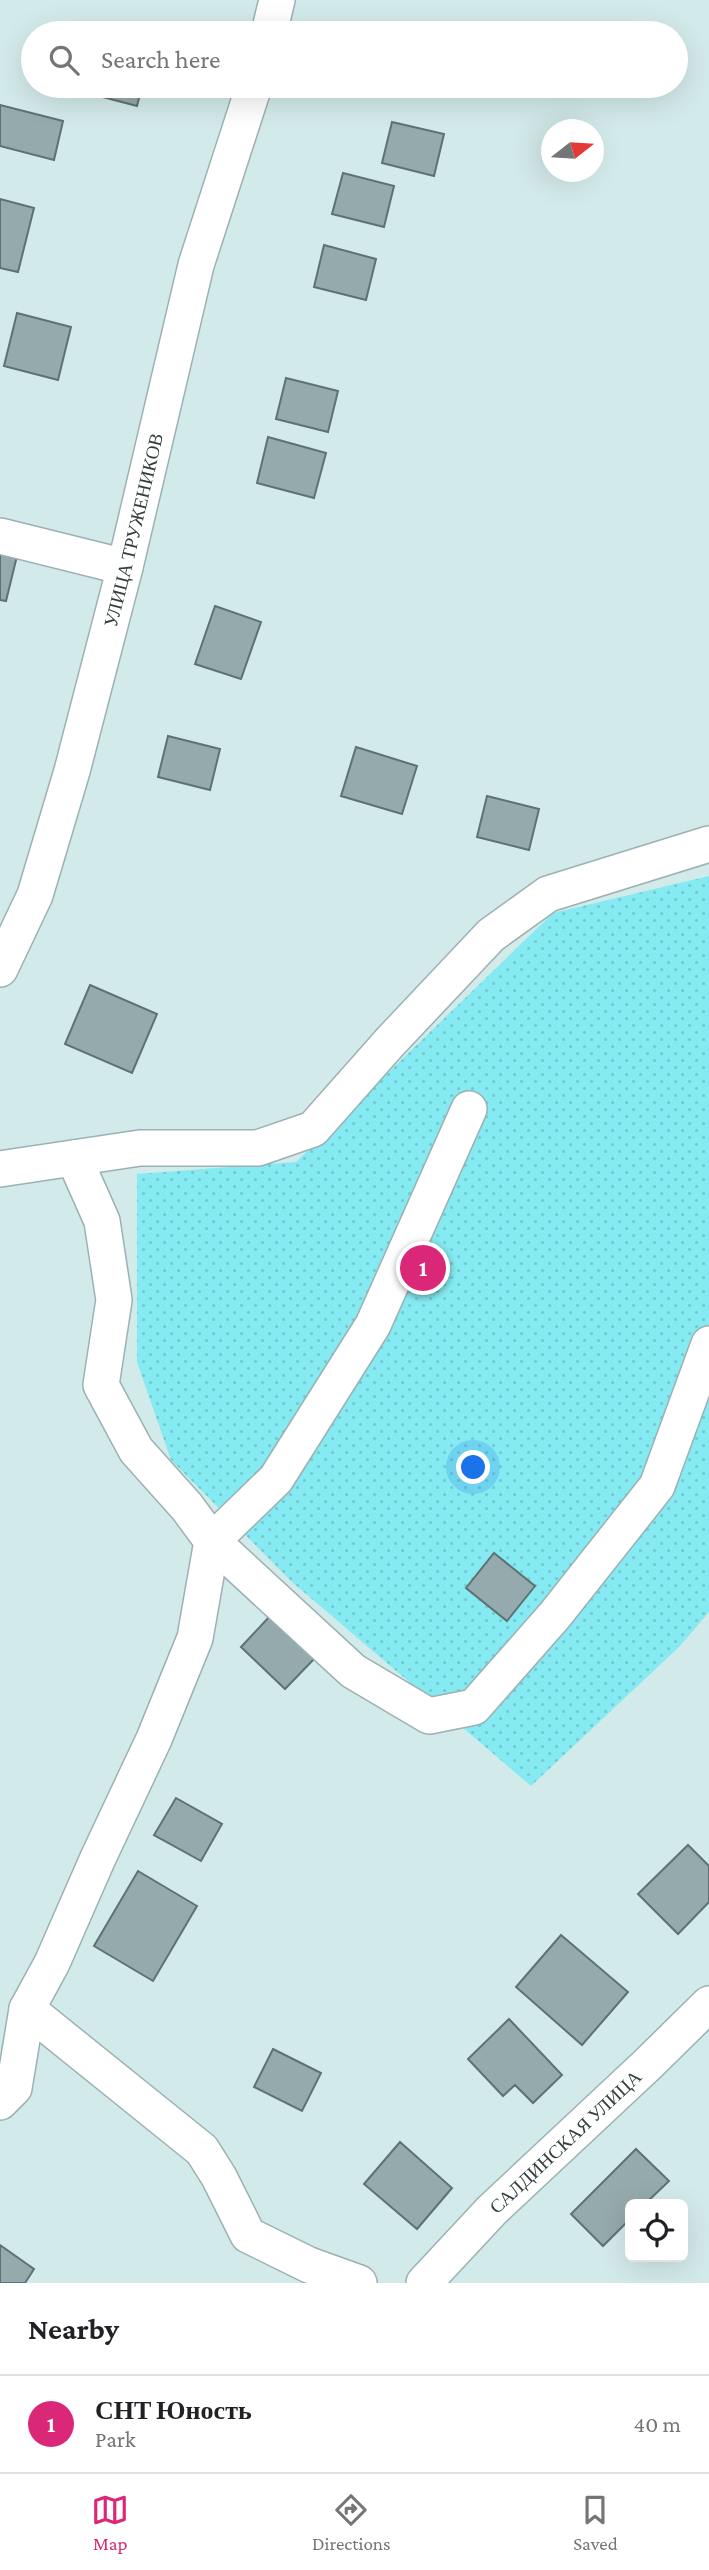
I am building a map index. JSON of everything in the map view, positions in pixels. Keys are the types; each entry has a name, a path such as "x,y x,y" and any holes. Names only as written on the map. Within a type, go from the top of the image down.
{"street":[{"path":"272,21 277,0"},
{"name":"УЛИЦА ТРУЖЕНИКОВ","path":"0,970 35,895 72,771 125,567 196,265 250,98"},
{"path":"0,536 125,567"},
{"path":"0,1169 140,1148 258,1148 313,1129 491,935 548,894 708,834"},
{"path":"0,2102 14,2088 27,2010 52,1963 155,1739 195,1638 212,1541 276,1479 373,1325 469,1109"},
{"path":"74,1158 102,1221 114,1300 101,1385 136,1450 187,1507 212,1541 353,1671 429,1716 474,1707 555,1615 657,1486 709,1344"},
{"name":"САЛДИНСКАЯ УЛИЦА","path":"424,2283 492,2210 709,2004"},
{"path":"27,2010 202,2150 219,2177 248,2235 309,2265 359,2283"}],"shaded area":[{"path":"709,876 709,1612 679,1647 531,1786 292,1582 171,1460 137,1362 137,1174 296,1162 553,913"}],"building":[{"path":"106,98 139,98 137,106"},
{"path":"0,105 63,121 54,160 0,146"},
{"path":"392,122 444,134 434,176 382,163"},
{"path":"343,173 394,186 384,227 332,214"},
{"path":"0,199 34,208 18,272 0,268"},
{"path":"324,245 376,259 366,300 314,287"},
{"path":"17,313 71,327 58,380 4,366"},
{"path":"286,378 338,391 328,432 276,419"},
{"path":"268,437 326,453 314,498 257,483"},
{"path":"0,552 17,556 6,601 0,600"},
{"path":"215,606 261,622 241,679 195,664"},
{"path":"168,736 220,749 210,790 158,777"},
{"path":"356,747 417,766 402,814 341,796"},
{"path":"487,796 539,809 529,850 477,837"},
{"path":"90,985 157,1014 132,1073 65,1044"},
{"path":"494,1553 535,1586 507,1621 466,1588"},
{"path":"270,1616 315,1658 285,1689 241,1647"},
{"path":"176,1798 222,1824 201,1861 154,1835"},
{"path":"688,1845 709,1866 709,1902 678,1934 638,1894"},
{"path":"138,1871 197,1906 153,1981 94,1946"},
{"path":"561,1935 628,1992 582,2045 516,1987"},
{"path":"509,2019 562,2075 533,2103 515,2085 503,2096 468,2059"},
{"path":"273,2049 321,2073 302,2111 254,2087"},
{"path":"400,2142 452,2188 417,2229 364,2184"},
{"path":"636,2149 669,2181 650,2199 625,2199 625,2224 603,2246 571,2214"},
{"path":"0,2245 34,2269 25,2283 0,2283"}],"place":[{"name":"СНТ Юность","path":"423,1268"}]}
